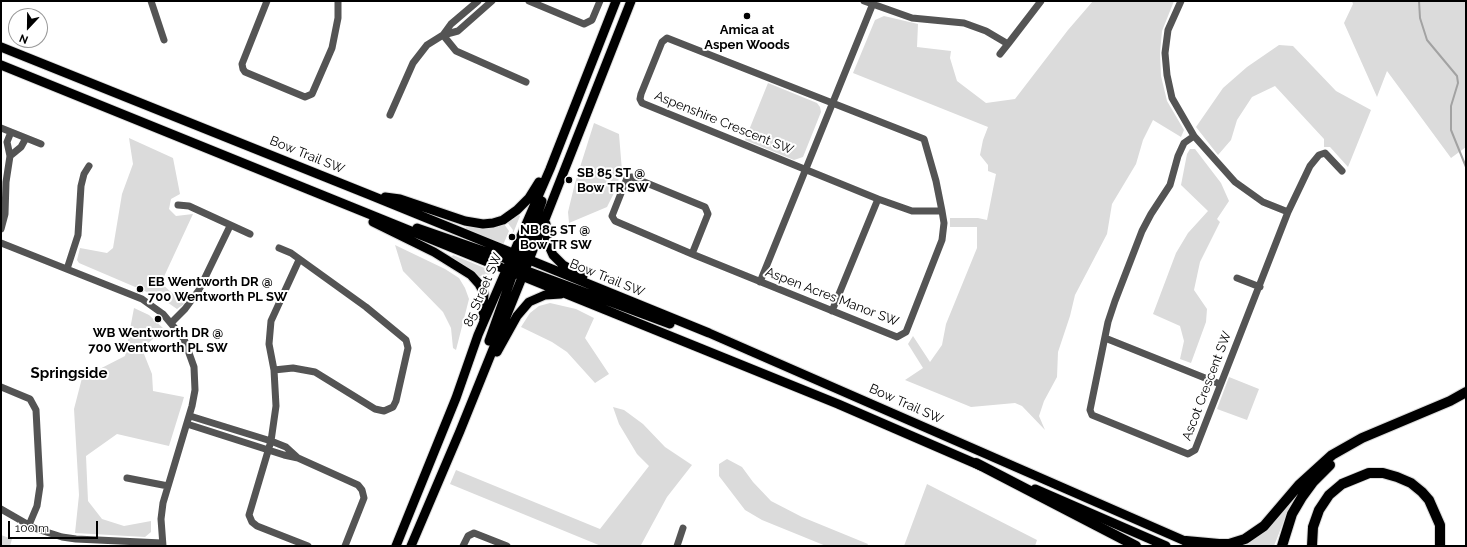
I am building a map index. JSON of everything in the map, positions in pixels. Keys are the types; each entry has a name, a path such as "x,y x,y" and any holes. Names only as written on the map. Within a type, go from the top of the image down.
{"highway":[{"path":"1186,541 1229,544 1250,536 1264,526 1310,473 1332,456 1362,438 1450,401 1466,392"},
{"path":"1282,546 1292,514 1313,482 1322,471 1362,438"},
{"path":"976,463 1136,546"},
{"path":"1312,546 1313,528 1317,516 1329,495 1342,484 1369,473 1383,473 1397,477 1411,483 1422,492 1429,500 1440,525 1440,546"}],"main road":[{"name":"85 Street SW","path":"411,546 450,455 482,374 550,169 616,1"},
{"name":"85 Street SW","path":"396,546 436,450 478,335 546,216 631,1"},
{"name":"Bow Trail SW","path":"1,47 370,195 518,265 709,333 743,349 841,389 1197,546"},
{"path":"1,65 316,193 518,265 743,349"},
{"path":"518,265 571,116"},
{"path":"370,195 400,199 473,223 493,223 510,216 525,203 550,169"},
{"path":"316,193 329,201 434,252 471,275 479,284 484,294 484,316 478,335"},
{"path":"546,216 545,227 548,244 553,255 563,265 577,273 677,316 709,333"},
{"name":"Bow Trail SW","path":"518,265 566,294 838,404 1166,546"},
{"path":"475,391 524,306 531,300 545,295 566,294"},
{"path":"436,450 450,455"}],"street":[{"path":"152,1 164,40"},
{"path":"267,1 242,64 243,69 245,72 305,97 312,94 332,48 338,18 338,1"},
{"path":"443,35 451,24 478,1"},
{"path":"390,115 413,63 427,44 443,35 458,32 492,1"},
{"path":"529,1 584,24 592,20 600,1"},
{"path":"864,1 912,18 964,24 986,31 1008,44"},
{"path":"1000,54 1041,1"},
{"path":"1181,1 1168,30 1165,53 1167,75 1172,98 1194,136 1223,170 1246,192 1263,202 1288,212"},
{"path":"760,282 873,3"},
{"path":"443,35 456,51 526,82"},
{"name":"Aspenshire Crescent SW","path":"806,169 642,103 640,99 641,94 662,42 668,38 832,104"},
{"name":"Aspen Acres Manor SW","path":"692,254 708,214 705,207 632,177 627,178 612,216 614,220 692,254 894,336 904,334 942,240 944,228 942,211 924,139 832,104"},
{"path":"1,128 41,144"},
{"path":"1,229 10,156 7,142 11,132"},
{"name":"Ascot Crescent SW","path":"1194,136 1184,143 1178,156 1170,185 1142,231 1115,301 1105,338 1090,410 1092,415 1188,454 1195,450 1288,212 1310,166 1319,155 1325,154 1342,171"},
{"path":"10,156 21,148 26,138"},
{"path":"67,269 78,235 81,186 84,174 89,166"},
{"path":"806,169 878,199 912,211 942,211"},
{"path":"832,311 878,199"},
{"path":"178,204 189,206 250,234"},
{"path":"172,322 185,309 199,290 230,226"},
{"path":"1,243 142,299 158,309 172,322 184,339 194,367 195,390 190,416 168,486 162,511 163,544 76,539 48,533 29,525 1,509"},
{"path":"274,370 293,368 315,372 375,409 384,411 393,407 396,401 408,348 406,340 337,285 279,248"},
{"path":"299,260 271,321 269,344 274,370 276,406 271,440 249,512 250,519 257,526 308,546"},
{"path":"1237,278 1260,286"},
{"path":"1105,338 1220,384"},
{"path":"1,387 30,399 36,410 40,486 37,506 29,525"},
{"path":"190,416 271,440 286,447 298,458"},
{"path":"187,424 298,458 342,476 358,485 362,490 364,498 345,546"},
{"path":"127,478 168,486"},
{"path":"677,546 683,528"},
{"path":"463,546 468,536 474,533 507,546"}],"shaded area":[{"path":"1093,1 1174,1 1162,31 1160,53 1161,76 1167,101 1184,130 1181,137 1153,120 1143,140 1136,164 1112,204 1107,234 1075,295 1070,316 1058,352 1057,377 1044,401 1039,416 1045,430 1022,406 1015,403 971,407 905,380 923,368 908,344 913,336 930,362 942,345 946,324 977,248 977,227 950,227 950,218 978,218 987,220 996,174 988,171 988,165 980,155 983,140 988,127 853,73 875,20 884,16 918,24 917,47 951,51 950,58 957,81 986,103 1015,99 1068,30"},
{"path":"1352,1 1466,1 1466,147 1451,158 1387,71 1377,97 1344,23 1353,4"},
{"path":"1279,45 1293,46 1336,91 1371,110 1348,167 1330,147 1324,147 1324,139 1275,86 1252,97 1237,120 1231,140 1218,155 1196,127 1223,88 1247,67"},
{"path":"768,83 817,103 820,107 821,112 803,157 794,160 745,140"},
{"path":"594,123 619,134 622,171 619,173 618,185 607,207 569,223 568,212 575,183"},
{"path":"129,138 173,158 180,194 171,199 169,209 176,216 193,214 161,283 184,304 177,309 161,298 79,263 77,260 80,248 107,253 113,248 122,194 133,164"},
{"path":"1190,149 1195,149 1221,183 1229,201 1217,219 1220,222 1200,262 1194,290 1207,309 1206,322 1191,363 1180,359 1184,341 1180,326 1153,314 1176,253 1188,233 1208,211 1181,185 1187,154"},
{"path":"517,214 520,216 512,236 513,230 507,222"},
{"path":"504,224 509,231 503,245 465,229 466,227 486,228"},
{"path":"395,245 445,269 459,278 465,288 469,299 456,350 453,348 451,328 443,312 403,271"},
{"path":"453,255 492,271 491,274 477,277 451,258"},
{"path":"492,278 486,293 481,281"},
{"path":"550,303 576,309 594,318 585,338 609,374 595,383 567,352 552,342 521,327 530,313 539,306"},
{"path":"134,308 149,315 164,329 145,346 144,354 152,374 153,391 184,397 169,446 117,434 86,456 88,501 102,519 124,526 151,521 151,532 145,537 75,533 79,495 74,409 82,378 125,356"},
{"path":"1229,377 1259,389 1247,420 1217,409"},
{"path":"613,407 624,410 643,424 665,447 692,465 667,497 641,545 642,546 601,546 450,484 456,470 600,529 649,466 637,454 619,424"},
{"path":"727,459 742,467 753,482 771,501 802,517 868,544 867,546 826,546 762,520 745,510 719,476 719,464"},
{"path":"927,484 1037,540 1035,546 904,546"},
{"path":"1292,500 1274,546 1241,546 1262,534"},
{"path":"1,535 12,539 10,546 1,546"}],"waterway":[{"path":"1419,1 1420,18 1427,40 1457,76 1458,83 1451,106 1451,130 1466,167"}],"place":[{"name":"Amica at Aspen Woods","path":"747,16"},
{"name":"SB 85 ST @ Bow TR SW","path":"569,180"},
{"name":"NB 85 ST @ Bow TR SW","path":"512,237"},
{"name":"EB Wentworth DR @ 700 Wentworth PL SW","path":"140,289"},
{"name":"WB Wentworth DR @ 700 Wentworth PL SW","path":"158,319"}],"district":[{"name":"Springside","path":"69,373"}]}
